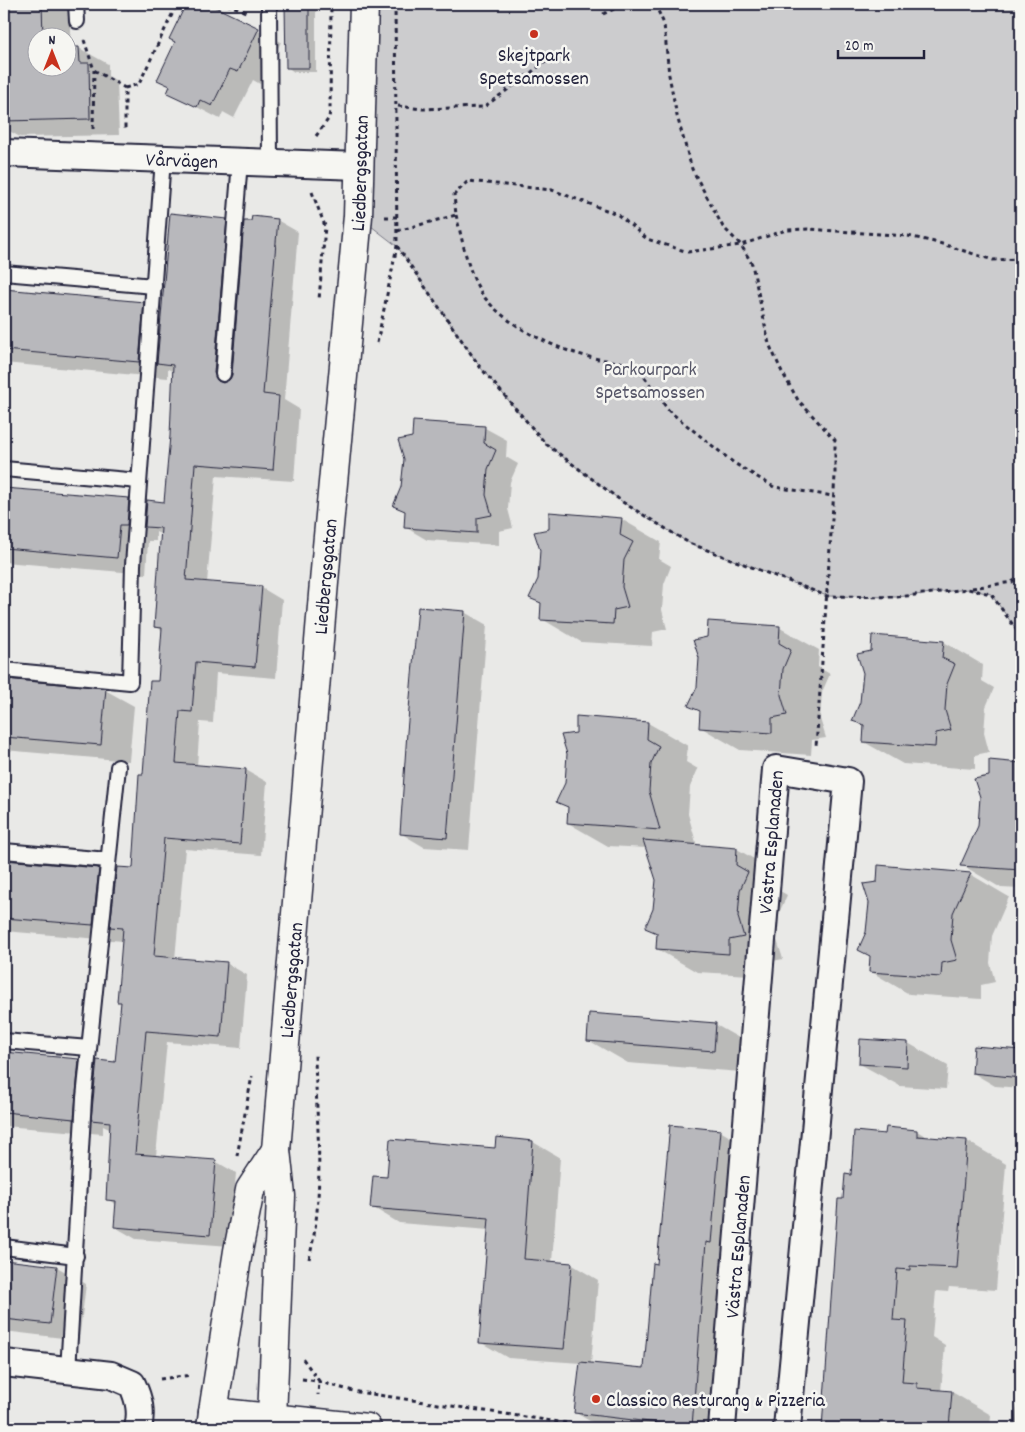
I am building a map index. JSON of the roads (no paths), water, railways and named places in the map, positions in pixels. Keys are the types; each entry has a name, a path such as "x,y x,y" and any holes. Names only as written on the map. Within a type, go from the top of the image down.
{"street":[{"name":"Liedbergsgatan","path":"271,1423 281,1196 276,1150 327,548 358,216 364,4"},
{"name":"Vårvägen","path":"4,153 359,166"},
{"name":"Västra Esplanaden","path":"722,1428 776,769 848,781 787,1428"},
{"name":"Liedbergsgatan","path":"212,1420 236,1261 250,1190 276,1150"},
{"path":"4,1363 111,1375 132,1384 139,1400 141,1418 138,1428"},
{"path":"212,1420 367,1428"}],"lane":[{"path":"76,4 77,21"},
{"path":"269,4 270,163"},
{"path":"4,670 130,682 133,565 163,159"},
{"path":"223,374 240,162"},
{"path":"4,273 154,286"},
{"path":"4,470 139,481"},
{"path":"68,1370 84,1098 118,767"},
{"path":"4,851 108,860"},
{"path":"4,1041 89,1048"},
{"path":"4,1247 76,1256"}],"place":[{"name":"Skejtpark Spetsamossen","path":"534,34"},
{"name":"Classico Resturang & Pizzeria","path":"596,1399"}],"park label":[{"name":"Parkourpark Spetsamossen","path":"650,380"}]}
